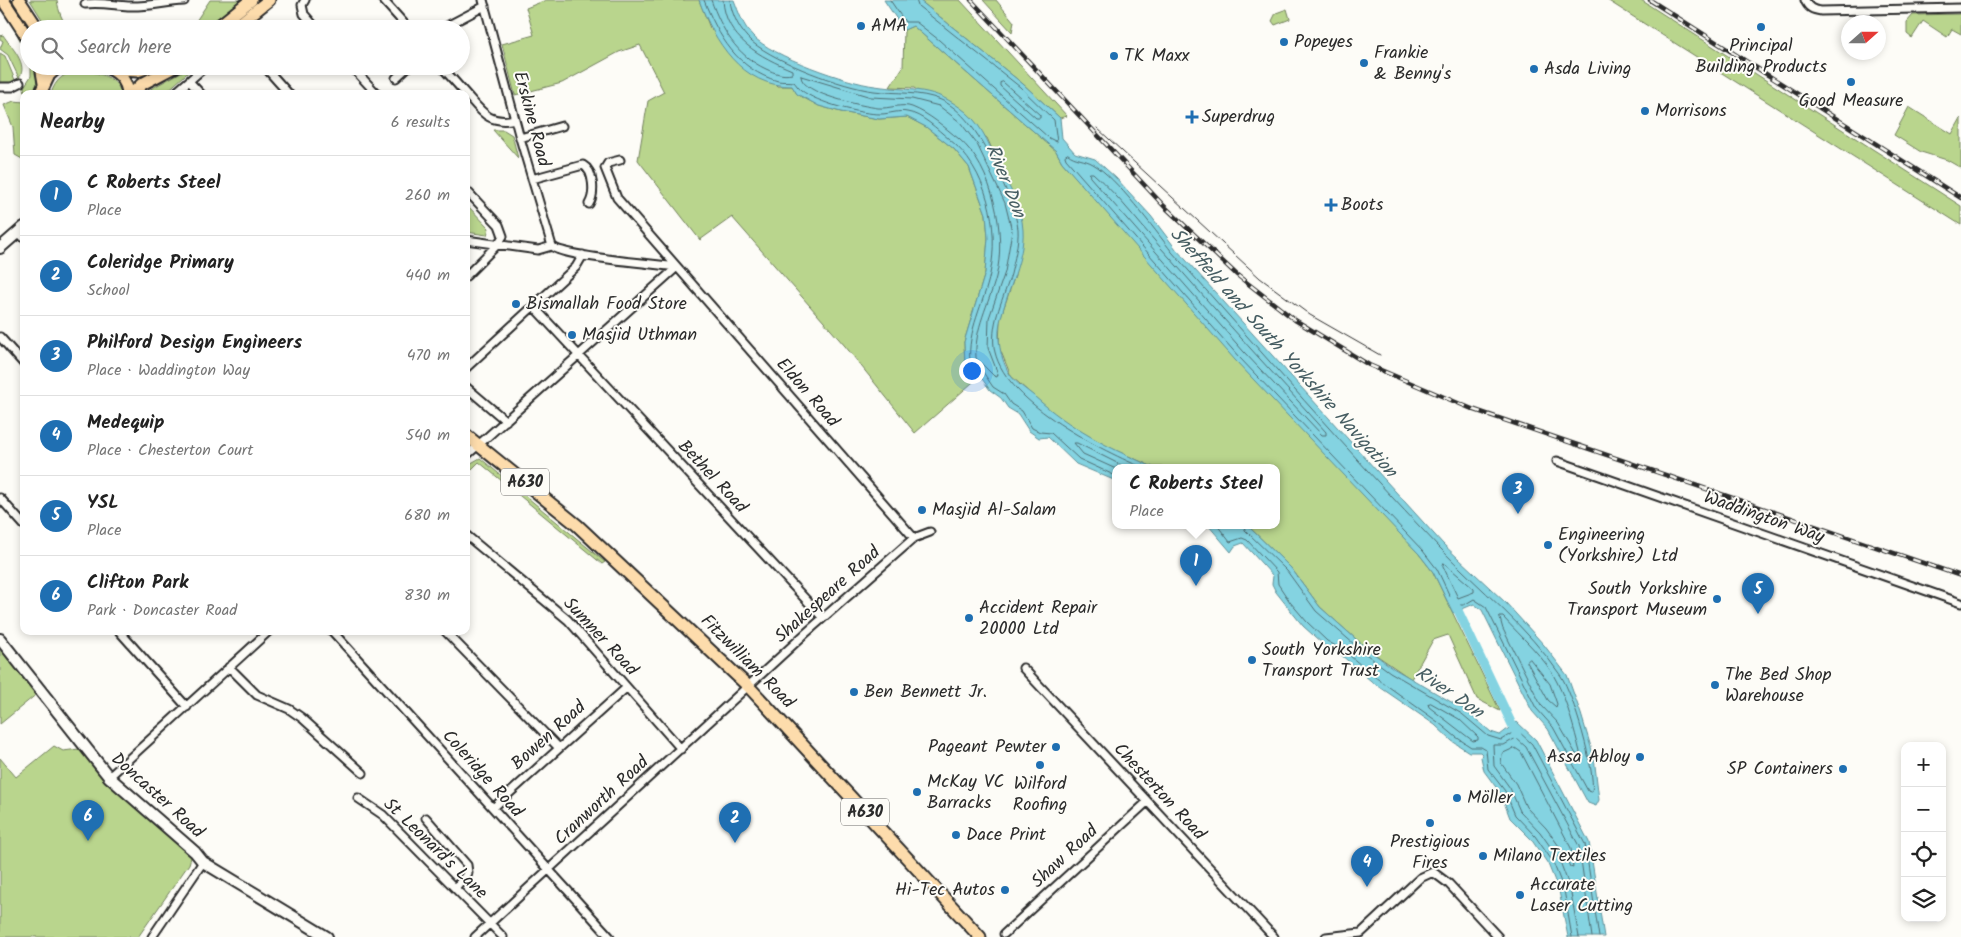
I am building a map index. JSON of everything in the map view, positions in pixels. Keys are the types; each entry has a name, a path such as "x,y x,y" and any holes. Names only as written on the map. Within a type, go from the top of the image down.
{"main road":[{"path":"3,0 20,26"},
{"path":"20,0 32,20"},
{"path":"226,20 251,0"},
{"path":"244,20 269,0"},
{"path":"41,75 42,88"},
{"path":"42,88 48,75"},
{"path":"115,75 125,83 128,90"},
{"path":"135,90 159,75"},
{"name":"Fitzwilliam Road","path":"470,438 582,530 749,687 980,937"}],"street":[{"path":"305,0 302,5 302,11 310,20"},
{"path":"383,0 401,20"},
{"path":"1804,0 1807,6 1814,11 1961,8"},
{"path":"85,4 101,1 127,6 152,6 184,1"},
{"path":"456,20 484,3"},
{"name":"Erskine Road","path":"484,3 520,138 552,246"},
{"path":"179,90 196,75"},
{"path":"272,75 285,90"},
{"path":"360,75 373,90"},
{"path":"396,78 399,75"},
{"path":"449,75 462,90"},
{"path":"189,81 197,90"},
{"path":"0,87 12,87 20,83"},
{"path":"470,98 489,118 504,122 515,119"},
{"path":"520,138 562,126"},
{"name":"Eldon Road","path":"620,160 608,163 605,168 614,193 914,538"},
{"path":"532,179 584,165 589,169 592,186 593,194 589,204"},
{"path":"470,194 502,229 503,236 498,244 470,272"},
{"path":"0,248 20,233"},
{"path":"470,240 538,250 552,246 557,250 583,255 678,267"},
{"path":"470,364 576,267 583,255"},
{"path":"470,453 678,267"},
{"name":"Bethel Road","path":"533,306 823,618"},
{"path":"0,337 20,360"},
{"path":"470,390 506,421"},
{"name":"Waddington Way","path":"1557,461 1961,603"},
{"path":"0,498 20,520"},
{"name":"Shakespeare Road","path":"749,687 823,618 914,538 930,532"},
{"name":"Sumner Road","path":"470,538 568,620 681,749"},
{"path":"123,635 187,707"},
{"path":"109,777 264,635"},
{"name":"Coleridge Road","path":"336,635 610,937"},
{"path":"449,635 558,747"},
{"name":"Doncaster Road","path":"0,639 109,777 195,852 203,862 327,937"},
{"path":"229,667 257,695 284,706 302,718 363,773"},
{"name":"Chesterton Road","path":"1023,668 1274,937"},
{"name":"Cranworth Road","path":"475,937 749,687"},
{"name":"Bowen Road","path":"493,808 558,747 626,688"},
{"name":"St Leonard's Lane","path":"358,798 382,815 503,937"},
{"name":"Shaw Road","path":"1004,934 1147,802"},
{"path":"426,818 467,866 468,873 454,888"},
{"path":"152,937 203,862"},
{"path":"1326,937 1360,932 1420,878 1433,872 1450,884 1498,937"}],"green space":[{"path":"30,0 57,0 63,20 42,20"},
{"path":"210,0 243,0 217,20 197,20"},
{"path":"546,0 699,0 710,28 778,86 792,86 797,94 819,106 841,112 879,119 907,117 926,127 954,149 969,167 986,214 988,238 985,273 964,342 965,365 980,376 915,433 845,346 732,217 700,240 638,160 648,101 664,92 640,45 619,52 562,83 515,95 502,44 534,35 526,8"},
{"path":"919,0 960,0 1067,116 1060,118 1023,84"},
{"path":"983,0 996,0 1014,22 1012,32"},
{"path":"1607,0 1641,0 1961,206 1961,225"},
{"path":"0,2 20,34 20,40"},
{"path":"1287,9 1290,19 1275,25 1272,21 1276,13"},
{"path":"1961,14 1961,34 1952,29 1947,37 1923,21 1912,38 1907,34 1907,22 1913,15"},
{"path":"913,26 1056,151 1062,162 1419,554 1433,572 1500,711 1477,699 1448,635 1433,640 1411,679 1366,648 1320,607 1291,568 1251,529 1280,529 1280,464 1146,464 1104,445 1059,419 1011,376 999,347 1000,319 1015,275 1001,169 987,138 914,88 890,87 903,67 904,30"},
{"path":"3,35 18,56 21,75 19,78 8,55 0,49 3,41 0,39 0,36"},
{"path":"0,53 5,56 15,80 10,83 0,83"},
{"path":"39,75 37,90 24,90 24,87 31,76"},
{"path":"66,75 102,75 111,79 120,90 53,90 55,84"},
{"path":"176,75 185,75 168,90 149,90"},
{"path":"14,101 20,102 20,158 15,155 13,127 4,105"},
{"path":"1909,107 1952,134 1961,118 1961,168 1947,160 1921,152 1894,135"},
{"path":"493,130 504,130 512,135 518,158"},
{"path":"470,208 489,228 487,235 470,233"},
{"path":"480,458 605,562 602,564 479,462 471,470 470,464"},
{"path":"0,647 38,693 0,724"},
{"path":"54,746 63,751 79,749 108,782 192,854 189,864 138,937 0,937 0,758 16,777"}],"water":[{"name":"River Don","path":"699,0 734,0 744,24 753,36 762,44 792,60 863,84 933,93 954,103 972,118 990,147 1015,199 1022,222 1023,240 1021,251 999,332 1000,348 1007,370 1019,384 1076,428 1146,464 1112,464 1112,479 1076,464 1048,437 1039,438 1029,431 1018,414 1008,408 1001,398 990,390 980,376 965,365 964,342 985,273 988,238 986,214 969,167 954,149 926,127 907,117 879,119 841,112 819,106 797,94 792,86 774,84 758,79 732,59 705,16"},
{"path":"884,0 919,0 1023,84 1060,118 1062,138 1075,153 1095,159 1116,178 1151,216 1176,249 1443,544 1506,603 1544,645 1567,675 1581,714 1594,757 1599,800 1596,806 1588,803 1548,729 1532,711 1482,610 1474,604 1453,613 1433,572 1419,554 1235,360 1062,162 1056,151 913,26 904,30"},
{"path":"1211,529 1251,529 1291,568 1320,607 1366,648 1393,668 1465,710 1491,732 1500,735 1517,722 1536,740 1589,842 1604,937 1568,937 1559,891 1548,864 1531,839 1510,818 1501,794 1484,771 1482,754 1480,752 1469,752 1452,741 1435,725 1371,681 1340,654 1324,645 1303,626 1276,592 1272,584 1273,576 1243,543 1235,546 1231,552"}],"waterway":[{"name":"Sheffield and South Yorkshire Navigation","path":"1453,600 1517,735"}],"tram line":[{"path":"1097,128 1260,278 1310,315 1380,355"}],"railway":[{"path":"971,0 1164,206 1237,275 1295,320 1369,365 1472,409 1961,576"},
{"path":"1650,0 1961,198"}],"place":[{"name":"AMA","path":"861,26"},
{"name":"Principal Building Products","path":"1761,27"},
{"name":"Popeyes","path":"1284,42"},
{"name":"TK Maxx","path":"1114,56"},
{"name":"Frankie & Benny's","path":"1364,63"},
{"name":"Asda Living","path":"1534,69"},
{"name":"Good Measure","path":"1851,82"},
{"name":"Morrisons","path":"1645,111"},
{"name":"Superdrug","path":"1192,117"},
{"name":"Boots","path":"1331,205"},
{"name":"Bismallah Food Store","path":"516,304"},
{"name":"Masjid Uthman","path":"572,335"},
{"name":"Masjid Al-Salam","path":"922,510"},
{"name":"Philford Design Engineers","path":"1518,514"},
{"name":"Engineering (Yorkshire) Ltd","path":"1548,545"},
{"name":"C Roberts Steel","path":"1196,586"},
{"name":"South Yorkshire Transport Museum","path":"1717,599"},
{"name":"YSL","path":"1758,614"},
{"name":"Accident Repair 20000 Ltd","path":"969,618"},
{"name":"South Yorkshire Transport Trust","path":"1252,660"},
{"name":"The Bed Shop Warehouse","path":"1715,685"},
{"name":"Ben Bennett Jr.","path":"854,692"},
{"name":"Pageant Pewter","path":"1056,747"},
{"name":"Assa Abloy","path":"1640,757"},
{"name":"Wilford Roofing","path":"1040,765"},
{"name":"SP Containers","path":"1843,769"},
{"name":"McKay VC Barracks","path":"917,792"},
{"name":"Möller","path":"1457,798"},
{"name":"Prestigious Fires","path":"1430,823"},
{"name":"Dace Print","path":"956,835"},
{"name":"Clifton Park","path":"88,841"},
{"name":"Coleridge Primary","path":"735,843"},
{"name":"Milano Textiles","path":"1483,856"},
{"name":"Medequip","path":"1367,887"},
{"name":"Hi-Tec Autos","path":"1005,890"},
{"name":"Accurate Laser Cutting","path":"1520,895"}]}
